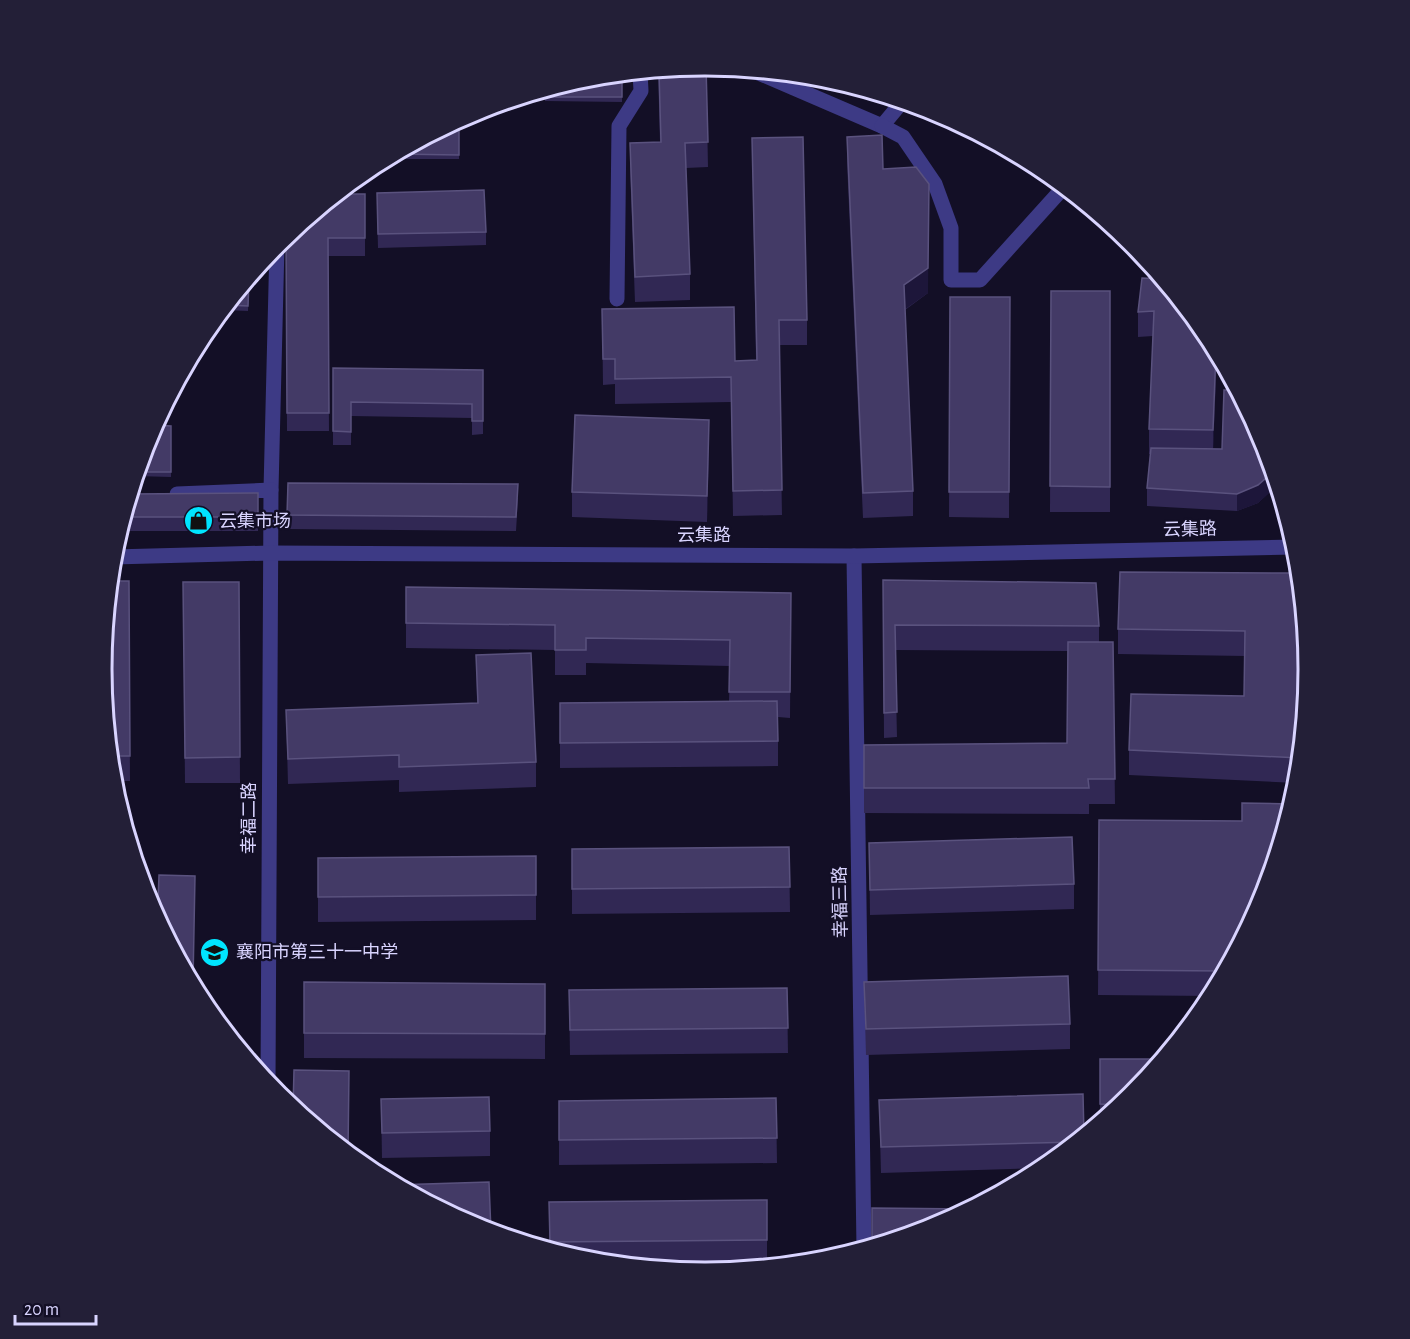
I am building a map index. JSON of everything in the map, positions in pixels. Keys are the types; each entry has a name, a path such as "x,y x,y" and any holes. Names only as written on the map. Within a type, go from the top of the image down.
{"street":[{"path":"617,299 620,126 641,91 640,81"},
{"path":"779,82 903,137 934,184 951,228 951,280 980,280 1058,193"},
{"path":"882,126 897,108"},
{"name":"幸福二路","path":"268,1070 270,553 277,260"},
{"path":"165,495 271,490"},
{"name":"云集路","path":"123,557 270,553 854,556 1285,547"},
{"name":"幸福三路","path":"854,556 864,1240"}],"building":[{"path":"706,76 708,142 685,143 690,274 635,277 630,143 661,142 659,79"},
{"path":"622,83 622,97 552,97"},
{"path":"459,131 459,155 411,154"},
{"path":"882,135 883,169 916,167 929,184 928,268 904,285 913,491 863,493 847,137"},
{"path":"803,137 807,320 779,320 782,490 733,491 731,377 615,379 615,359 603,359 602,309 734,307 735,361 757,360 752,138"},
{"path":"484,190 486,232 378,234 377,193"},
{"path":"351,194 365,194 365,238 328,238 329,413 287,413 286,250"},
{"path":"1142,278 1150,278 1198,340 1215,367 1213,430 1149,429 1154,311 1138,312"},
{"path":"1051,291 1110,291 1110,487 1050,486"},
{"path":"249,292 248,306 238,306"},
{"path":"950,297 1010,297 1009,492 949,492"},
{"path":"333,368 483,370 483,421 472,421 472,404 351,402 351,432 333,431"},
{"path":"1224,390 1228,390 1266,478 1258,485 1237,494 1147,488 1151,448 1222,449"},
{"path":"575,415 709,420 707,496 572,492"},
{"path":"165,426 171,426 171,472 146,472"},
{"path":"288,483 518,484 516,517 287,515"},
{"path":"258,493 258,517 132,517 139,494"},
{"path":"1120,572 1290,573 1297,631 1298,670 1297,708 1291,758 1129,750 1131,694 1244,696 1245,631 1118,629"},
{"path":"883,580 1096,583 1099,626 895,625 897,712 884,713"},
{"path":"119,581 129,581 130,756 118,756 113,708 113,631"},
{"path":"183,582 239,582 240,757 185,758"},
{"path":"406,587 791,593 790,692 729,692 730,640 586,638 586,650 555,650 555,625 406,623"},
{"path":"1068,642 1113,642 1115,779 1088,779 1089,788 864,788 864,745 1067,743"},
{"path":"531,653 536,762 399,767 399,755 288,759 286,710 478,703 476,655"},
{"path":"777,701 778,741 560,743 560,703"},
{"path":"1242,803 1283,804 1267,860 1253,896 1216,971 1098,970 1099,820 1242,821"},
{"path":"1072,837 1074,884 870,890 869,843"},
{"path":"789,847 790,887 572,889 572,849"},
{"path":"536,856 536,895 318,897 318,858"},
{"path":"159,875 195,876 193,970 173,932 158,898"},
{"path":"1068,976 1070,1024 866,1029 864,982"},
{"path":"304,982 545,984 545,1034 304,1033"},
{"path":"787,988 788,1028 570,1030 569,990"},
{"path":"1100,1059 1152,1059 1107,1104 1100,1104"},
{"path":"294,1070 349,1071 348,1143 314,1115 293,1096"},
{"path":"1083,1094 1084,1125 1063,1142 881,1147 879,1100"},
{"path":"489,1097 490,1131 382,1133 381,1099"},
{"path":"776,1098 777,1138 559,1140 559,1101"},
{"path":"489,1182 491,1222 443,1201 411,1184"},
{"path":"767,1200 767,1240 552,1242 550,1241 549,1202"},
{"path":"872,1208 950,1209 896,1231 872,1238"}],"place":[{"name":"云集市场","path":"198,521"},
{"name":"襄阳市第三十一中学","path":"215,952"}]}
